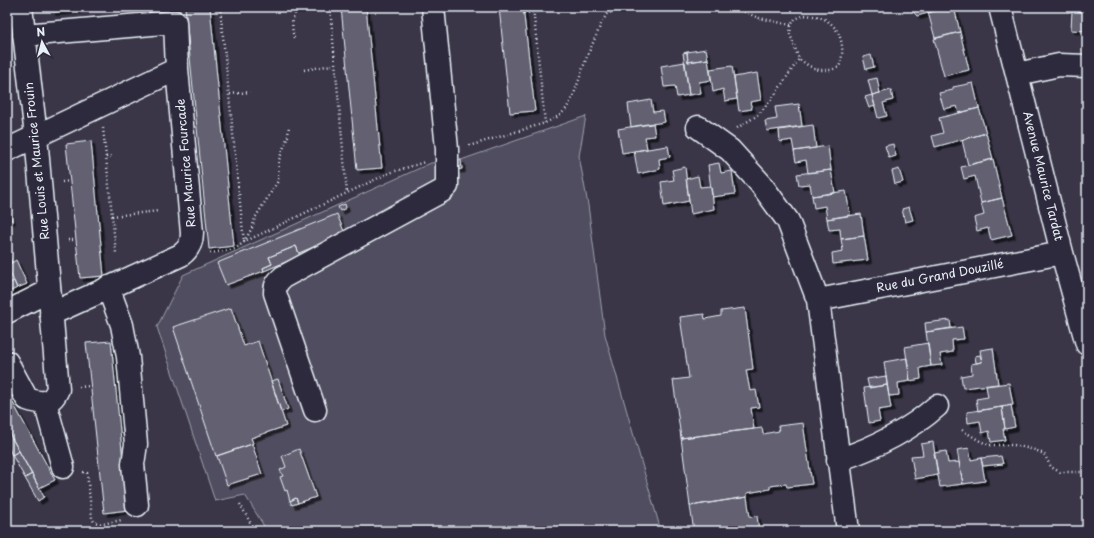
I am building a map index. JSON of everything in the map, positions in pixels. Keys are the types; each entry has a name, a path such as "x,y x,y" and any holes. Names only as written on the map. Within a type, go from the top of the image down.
{"street":[{"name":"Rue Louis et Maurice Frouin","path":"22,7 36,136 58,389 54,398 45,402"},
{"path":"315,410 275,293 275,286 278,281 442,191 447,186 447,149 433,7"},
{"name":"Avenue Maurice Tardat","path":"1000,7 1062,253 1087,344"},
{"name":"Rue Maurice Fourcade","path":"24,35 174,22 192,240 188,250 51,314"},
{"path":"1017,74 1059,65 1087,66"},
{"path":"7,150 178,69"},
{"path":"698,127 730,150 760,183 788,221 818,300 848,531"},
{"name":"Rue du Grand Douzillé","path":"818,300 1062,253"},
{"path":"108,287 122,325 128,357 136,444 131,512"},
{"path":"7,312 49,291"},
{"path":"7,362 27,399 37,402 45,402 63,467"},
{"path":"838,460 860,453 894,436 924,418 937,406"}],"path":[{"path":"220,7 244,242 252,228 255,218 278,181 279,160 288,136 289,125"},
{"path":"294,38 292,21 298,7"},
{"path":"330,7 347,193"},
{"path":"533,7 545,123"},
{"path":"524,12 575,7"},
{"path":"733,7 759,18 791,25"},
{"path":"805,15 816,16 826,20 833,26 838,32 843,54 839,67 831,70 819,70 809,66 799,59 790,34 791,25 795,19 805,15"},
{"path":"735,129 758,115 772,99 799,59"},
{"path":"304,70 332,65"},
{"path":"230,94 250,92"},
{"path":"103,126 116,253"},
{"path":"106,157 113,156"},
{"path":"112,216 159,211"},
{"path":"962,430 989,445 1014,445 1035,450 1044,454 1051,468 1060,472 1087,472"},
{"path":"63,467 87,473 92,518 94,522 102,524 131,512"},
{"path":"240,504 255,531"}],"shaded area":[{"path":"586,116 579,156 588,205 605,335 661,531 267,531 245,495 215,501 157,327 183,275 431,163 461,160"}],"building":[{"path":"52,7 77,7 77,10 52,12"},
{"path":"185,7 210,7 234,246 209,249"},
{"path":"341,7 366,7 382,168 357,170"},
{"path":"499,7 523,7 535,111 510,113"},
{"path":"909,7 950,7 917,16"},
{"path":"954,7 960,32 935,38 928,12"},
{"path":"1067,7 1087,7 1087,12 1067,11"},
{"path":"1072,11 1087,12 1087,31 1071,30"},
{"path":"960,32 969,70 944,76 934,39"},
{"path":"706,49 708,59 688,62 687,52"},
{"path":"687,52 688,62 708,59 711,80 699,82 701,93 689,95 683,53"},
{"path":"871,55 874,67 866,69 863,57"},
{"path":"685,62 689,95 677,97 675,86 664,87 661,66"},
{"path":"732,66 737,99 725,101 723,89 713,92 710,69"},
{"path":"757,73 761,100 750,102 752,109 739,111 734,77"},
{"path":"877,78 880,93 872,95 868,80"},
{"path":"973,83 979,108 959,113 957,106 944,109 939,93 953,90 953,87"},
{"path":"891,90 893,100 883,103 887,116 878,118 872,95"},
{"path":"872,95 875,106 869,108 865,97"},
{"path":"651,100 653,112 663,111 665,122 631,127 628,104"},
{"path":"799,104 802,126 767,131 765,121 777,119 775,107"},
{"path":"979,108 986,133 935,147 932,136 943,133 939,118"},
{"path":"653,123 655,136 645,137 647,149 622,153 618,129"},
{"path":"813,125 816,148 794,151 792,140 780,142 779,130"},
{"path":"986,133 993,159 968,165 962,140"},
{"path":"91,141 104,276 80,278 66,144"},
{"path":"893,144 896,156 889,158 885,146"},
{"path":"668,146 670,157 659,159 660,169 638,174 634,151"},
{"path":"828,146 831,170 808,173 806,160 796,162 794,151"},
{"path":"993,159 1002,198 981,203 975,176 964,179 961,167"},
{"path":"461,160 462,169 456,170 455,161"},
{"path":"719,163 721,173 732,171 735,194 712,197 708,165"},
{"path":"685,167 689,201 664,206 661,182 674,180 672,170"},
{"path":"899,169 903,182 895,184 892,171"},
{"path":"831,170 835,193 812,196 810,184 799,185 797,174"},
{"path":"698,176 700,187 711,186 714,209 691,214 686,179"},
{"path":"846,191 850,215 827,219 825,206 814,208 812,196"},
{"path":"1002,198 1012,235 991,240 988,228 977,231 974,218 984,215 981,203"},
{"path":"345,204 346,208 340,211 338,207"},
{"path":"909,207 913,220 905,222 902,209"},
{"path":"8,210 12,220 7,223 7,211"},
{"path":"337,214 345,234 299,253 296,246 269,257 272,264 263,268 264,271 226,285 217,263"},
{"path":"861,214 864,236 841,239 840,229 829,230 827,219"},
{"path":"864,236 868,260 833,264 832,253 843,251 841,239"},
{"path":"296,246 300,256 264,271 263,268 272,264 269,257"},
{"path":"9,256 12,262 7,265 7,257"},
{"path":"16,260 27,284 17,288 7,266"},
{"path":"14,281 17,288 7,293 7,284"},
{"path":"231,308 244,346 258,341 286,426 251,438 252,444 216,456 173,327"},
{"path":"745,308 753,369 746,370 750,391 756,390 759,407 751,408 754,429 681,438 673,380 689,378 680,317 704,314 705,319 721,316 721,311"},
{"path":"950,320 951,328 926,332 925,323"},
{"path":"962,327 964,339 952,340 953,352 940,354 942,365 931,366 926,332"},
{"path":"111,341 128,510 104,513 86,343"},
{"path":"928,343 931,366 920,368 921,379 910,381 905,347"},
{"path":"993,348 998,384 963,388 961,376 972,374 971,364 982,362 980,350"},
{"path":"980,355 982,362 976,363 975,356"},
{"path":"907,358 910,381 898,383 899,395 889,396 884,362"},
{"path":"886,376 887,385 869,388 867,379"},
{"path":"278,379 288,409 281,412 271,381"},
{"path":"1009,383 1013,405 978,411 976,399 988,397 986,386"},
{"path":"887,385 891,408 878,410 880,421 869,423 864,388"},
{"path":"7,392 55,480 39,488 7,429"},
{"path":"1011,405 1015,427 1005,429 1002,407"},
{"path":"1002,407 1005,440 991,442 989,431 982,433 980,421 968,423 967,412"},
{"path":"803,423 812,484 787,487 786,484 770,486 770,489 747,493 747,497 690,506 681,438 762,428 763,434 779,431 778,426"},
{"path":"7,429 19,451 12,455 7,445"},
{"path":"933,442 938,475 915,479 911,456 923,455 921,444"},
{"path":"252,444 262,474 227,485 217,456"},
{"path":"969,448 971,460 981,458 985,481 963,484 957,450"},
{"path":"299,449 316,497 298,503 296,498 290,501 287,490 285,491 280,477 283,476 280,470 286,467 282,456"},
{"path":"19,451 32,474 25,478 12,455"},
{"path":"946,451 948,463 959,462 963,484 940,487 934,453"},
{"path":"1001,456 1003,464 983,466 981,458"},
{"path":"32,474 44,497 38,501 25,478"},
{"path":"747,497 750,517 757,516 759,531 694,531 690,506"},
{"path":"296,498 298,503 292,505 290,501"}]}
